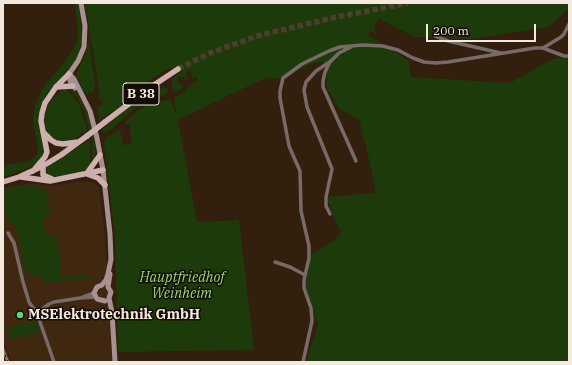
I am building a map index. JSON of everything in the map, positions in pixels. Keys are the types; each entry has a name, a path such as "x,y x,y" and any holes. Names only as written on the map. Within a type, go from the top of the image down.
{"main road":[{"path":"32,171 45,157 47,152 42,130 42,113 45,103 56,87 78,62 84,47 85,26 81,3"},
{"name":"B 38","path":"3,182 19,177 43,166 79,142 151,86 178,69"},
{"path":"69,73 70,81 73,86 82,94"},
{"path":"69,73 74,79 90,111 103,170 111,252 110,280 108,287 111,294 107,300"},
{"path":"56,87 73,86"},
{"path":"42,130 56,143 63,144 79,142"},
{"path":"87,174 100,155"},
{"path":"43,166 43,175 56,180"},
{"path":"19,177 47,181 103,170"},
{"path":"87,174 98,178 105,185"},
{"path":"107,300 99,300 95,295 97,287 102,285 106,279 110,267"},
{"path":"102,285 108,287"},
{"path":"107,300 113,320 115,362"}],"street":[{"path":"543,48 561,37 569,24"},
{"path":"435,36 448,41 504,54"},
{"path":"302,362 312,321 304,288 309,258 309,246 301,211 300,171 289,146 280,98 283,78 302,64 329,51 354,45 383,46 398,50 418,60 435,63 504,54 535,48 543,48 564,56 569,56"},
{"path":"330,214 326,206 326,197 332,170 307,107 304,90 306,82 313,74 339,54 354,45"},
{"path":"331,61 324,76 323,87 356,161"},
{"path":"8,233 14,243 29,302 33,308 40,311"},
{"path":"275,262 290,267 305,275"},
{"path":"54,362 39,320 40,311 54,302 95,295"}],"shaded area":[{"path":"77,182 93,182 99,187 105,236 112,362 12,362 4,341 11,362 3,362 3,188 29,183 49,186"}],"green space":[{"path":"75,3 79,3 82,41 80,50 73,64 48,92 42,103 38,126 44,143 45,153 40,161 34,165 3,177 3,165 27,162 37,155 38,146 33,123 35,105 42,89 76,45 78,33"},
{"name":"Hauptfriedhof Weinheim","path":"85,3 569,3 569,9 548,27 471,39 415,37 379,19 374,26 376,34 371,31 368,35 409,61 411,77 510,83 552,59 569,57 569,362 306,362 318,324 306,289 311,254 335,240 341,233 326,197 376,193 359,119 339,109 327,89 327,69 323,62 314,63 298,70 286,79 265,78 178,120 197,222 239,220 254,350 118,352 115,235 104,144 105,139 119,130 123,145 130,144 132,141 129,124 125,125 124,123 137,111 149,104 170,99 177,116 174,98 198,80 196,77 192,79 191,71 185,73 188,78 186,81 185,78 179,76 177,82 183,87 181,90 175,92 172,89 172,80 179,72 176,67 169,69 154,77 145,84 136,95 116,110 107,114 101,119 99,118 98,106 103,104 99,98 98,81"},
{"path":"88,36 95,84 94,91 87,94 84,92 76,75 85,55 88,45"},
{"path":"163,87 168,89 167,94 148,100 137,106 112,129 103,133 102,130 112,120 139,99"},
{"path":"65,88 79,104 87,130 69,142 56,141 47,134 44,123 45,113 52,99"},
{"path":"68,88 76,92 88,115 95,136 94,162 92,159 92,138 85,113 78,99"},
{"path":"90,140 90,161 92,165 88,169 55,178 46,175 45,169 48,166"},
{"path":"27,185 46,189 50,214 41,221 46,233 57,239 61,260 60,277 90,275 91,277 45,283 41,276 26,273 16,226 8,223 3,190"},
{"path":"36,321 39,332 11,339 8,327"}],"tunnel":[{"path":"178,69 210,53 257,36 332,18 408,3"}],"railway":[{"path":"3,349 8,362"}],"place":[{"name":"MSElektrotechnik GmbH","path":"20,315"}]}
